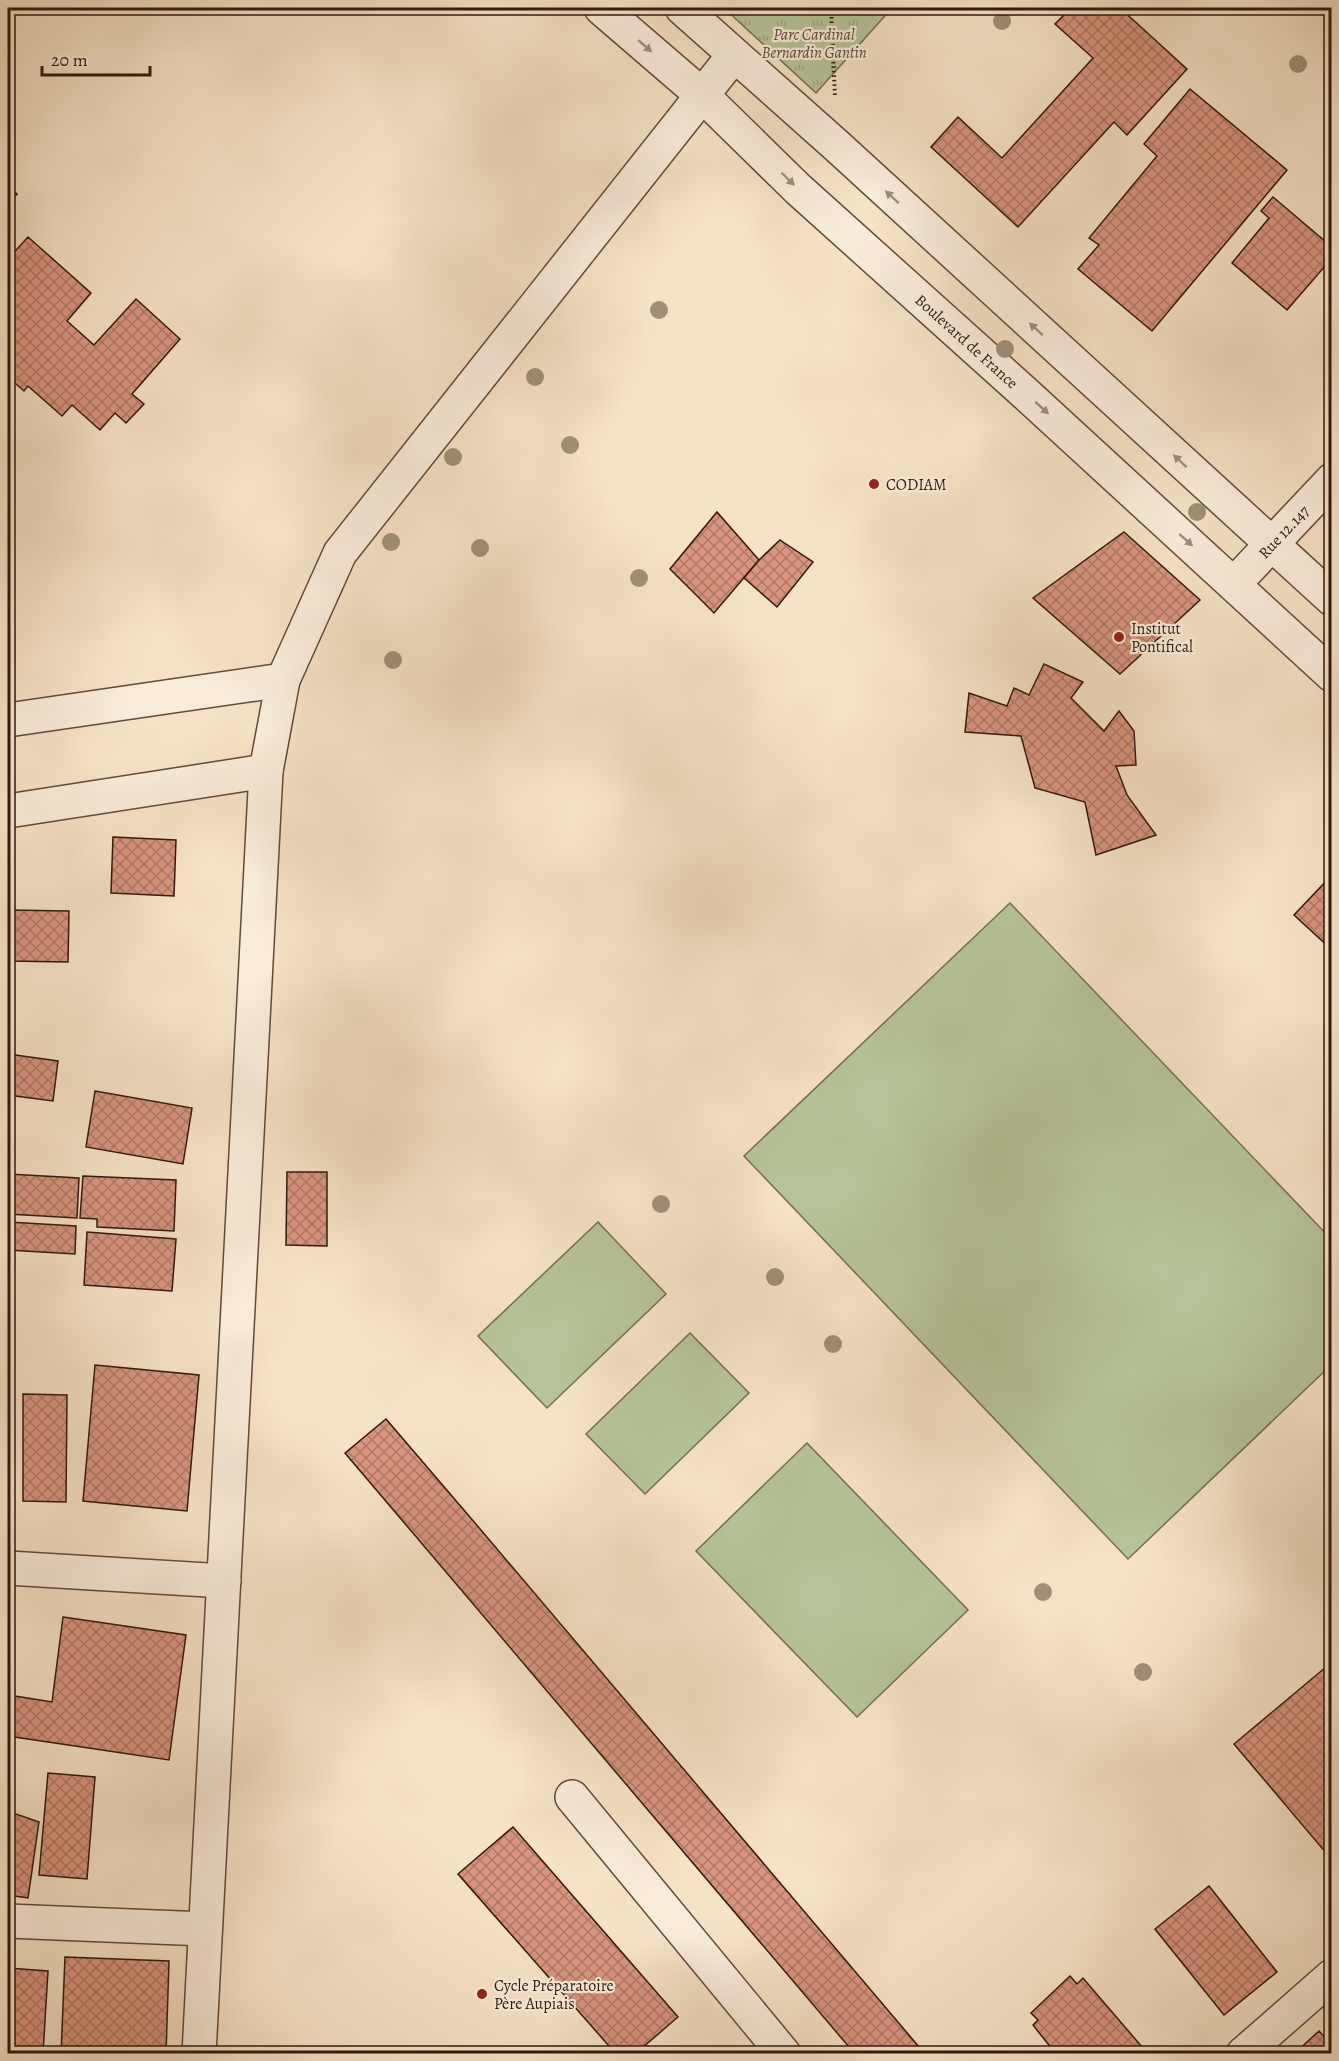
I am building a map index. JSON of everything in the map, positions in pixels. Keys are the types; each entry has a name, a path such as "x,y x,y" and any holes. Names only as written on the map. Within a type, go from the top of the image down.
{"street":[{"name":"Boulevard de France","path":"602,8 702,95 798,189 1026,394 1332,675"},
{"path":"682,8 837,146 1332,599"},
{"path":"199,2054 266,771 283,680 340,553 734,56"},
{"name":"Rue 12.147","path":"1234,584 1332,480"},
{"path":"8,720 283,680"},
{"path":"8,811 266,771"},
{"path":"8,1568 224,1581"},
{"path":"572,1797 784,2054"},
{"path":"8,1921 205,1929"},
{"path":"1243,2054 1332,1976"}],"path":[{"path":"831,8 837,146"}],"green space":[{"name":"Parc Cardinal Bernardin Gantin","path":"724,8 892,8 816,93"},
{"path":"1010,903 1331,1239 1331,1365 1128,1559 744,1156"},
{"path":"598,1222 666,1294 547,1408 478,1336"},
{"path":"690,1333 749,1393 645,1494 586,1434"},
{"path":"807,1443 968,1610 857,1717 696,1551"}],"building":[{"path":"1071,8 1120,8 1187,69 1127,135 1114,122 1018,227 931,147 958,117 1002,158 1093,58 1055,24"},
{"path":"1190,89 1287,170 1152,331 1078,269 1099,245 1089,238 1157,156 1144,144"},
{"path":"8,186 17,194 8,204"},
{"path":"1273,197 1332,247 1332,258 1287,310 1232,263 1269,218 1261,211"},
{"path":"28,237 91,293 67,321 94,345 136,299 180,339 132,394 144,404 126,423 115,413 100,430 72,405 62,416 28,386 24,391 8,377 8,259"},
{"path":"717,512 759,560 714,613 670,569"},
{"name":"Institut Pontifical","path":"1124,532 1200,600 1120,674 1033,598"},
{"path":"780,540 813,562 777,607 744,578"},
{"path":"1044,664 1083,682 1071,698 1104,731 1119,711 1134,731 1136,765 1116,766 1127,795 1156,835 1096,855 1085,802 1035,788 1021,736 965,732 969,693 1007,706 1014,688 1029,695"},
{"path":"113,837 176,840 174,896 111,893"},
{"path":"1332,875 1332,950 1294,915"},
{"path":"8,910 69,911 68,962 8,961"},
{"path":"8,1054 58,1061 53,1101 8,1095"},
{"path":"95,1091 192,1108 183,1164 86,1147"},
{"path":"287,1172 327,1172 327,1246 286,1245"},
{"path":"8,1174 79,1178 77,1218 8,1214"},
{"path":"83,1176 176,1180 174,1231 97,1227 97,1219 80,1218"},
{"path":"8,1222 76,1226 75,1254 8,1250"},
{"path":"87,1232 176,1239 172,1291 84,1285"},
{"path":"95,1365 199,1375 187,1511 83,1501"},
{"path":"23,1394 67,1395 66,1502 23,1501"},
{"path":"386,1419 925,2054 855,2054 345,1453"},
{"path":"63,1617 186,1635 169,1760 8,1736 8,1695 52,1702"},
{"path":"1332,1662 1332,1850 1327,1854 1234,1744"},
{"path":"48,1773 95,1777 87,1879 39,1875"},
{"path":"8,1777 12,1777 13,1813 39,1822 28,1898 8,1895"},
{"path":"513,1827 678,2017 635,2054 616,2054 458,1874"},
{"path":"1209,1886 1277,1972 1224,2015 1155,1929"},
{"path":"65,1957 169,1961 166,2054 61,2054"},
{"path":"8,1968 48,1971 43,2054 8,2054"},
{"path":"1070,1976 1077,1984 1083,1978 1148,2054 1056,2054 1033,2025 1038,2020 1031,2013"},
{"path":"1319,2031 1332,2045 1332,2054 1294,2054"}],"place":[{"name":"CODIAM","path":"874,484"},
{"name":"Institut Pontifical","path":"1119,637"},
{"name":"Cycle Préparatoire Père Aupiais","path":"482,1994"}]}
